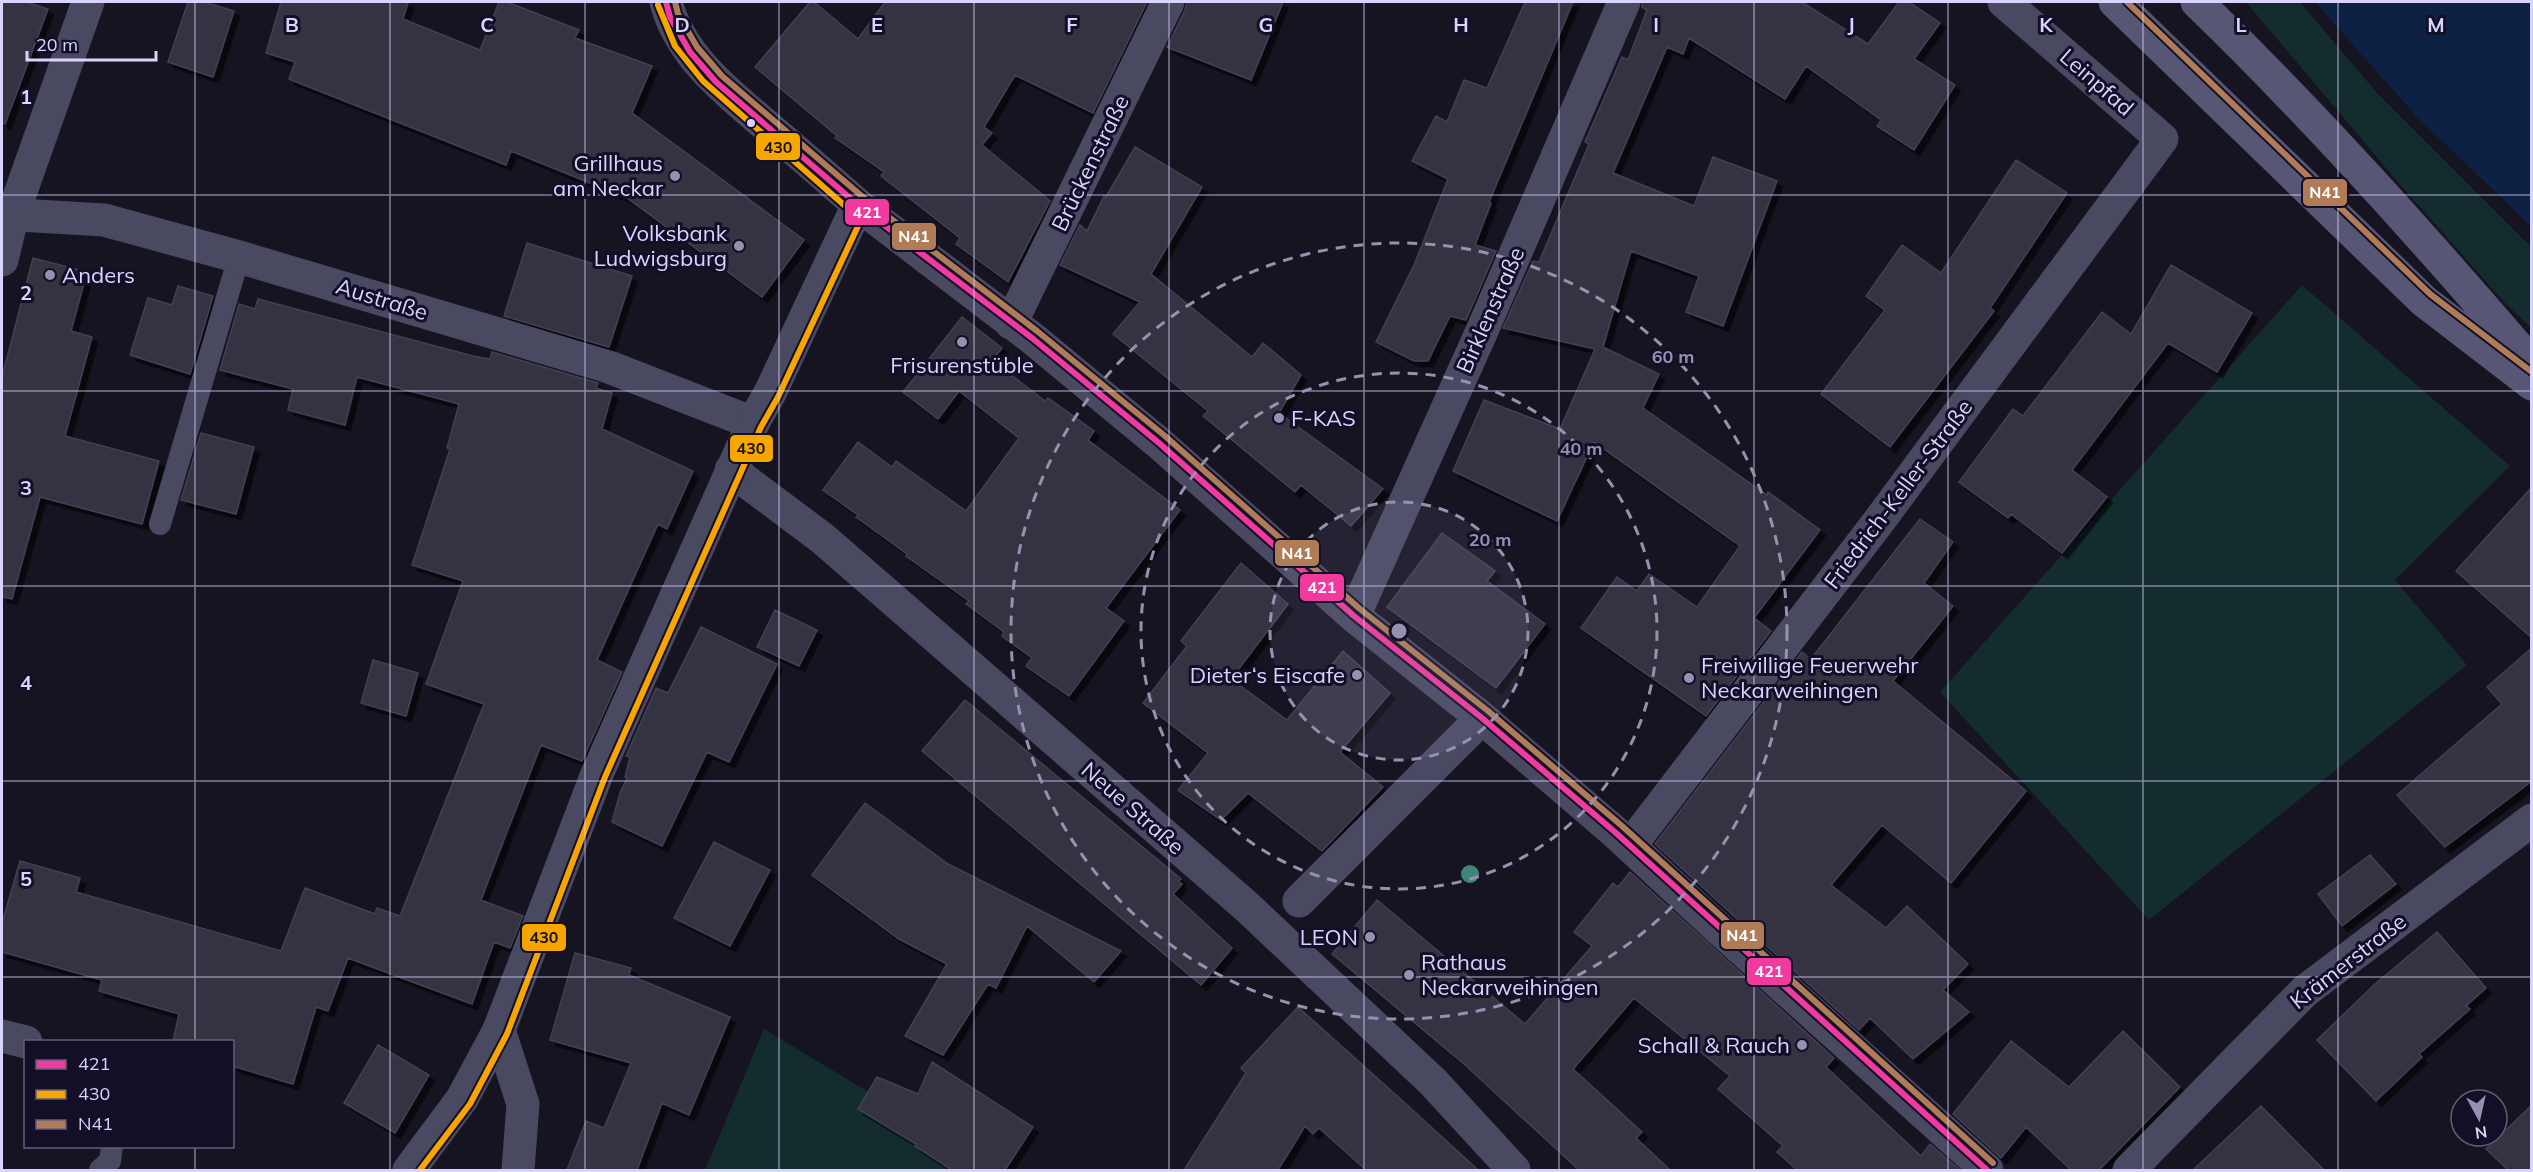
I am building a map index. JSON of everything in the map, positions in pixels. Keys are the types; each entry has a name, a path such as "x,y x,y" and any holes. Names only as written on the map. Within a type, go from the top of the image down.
{"main road":[{"path":"2115,2 2424,301 2532,384"},
{"path":"2197,2 2338,146 2455,274 2532,364"}],"street":[{"path":"2,260 7,214 88,2"},
{"path":"666,2 670,17 690,52 716,82 858,205 1011,323 1160,443 1354,616 1482,718 1630,846 1987,1170"},
{"name":"Brückenstraße","path":"1011,323 1168,2"},
{"name":"Birklenstraße","path":"1354,616 1481,333 1624,2"},
{"name":"Leinpfad","path":"2004,2 2162,140"},
{"name":"Friedrich-Keller-Straße","path":"1630,846 1879,521 2162,140"},
{"path":"409,1170 462,1099 500,1030 597,774 753,423 770,393 858,205"},
{"name":"Austraße","path":"7,214 104,220 239,257 609,367 753,423"},
{"name":"Neue Straße","path":"732,470 822,538 1254,913 1433,1082 1514,1170"},
{"path":"1299,901 1482,718"},
{"name":"Krämerstraße","path":"2129,1170 2305,991 2532,820"},
{"path":"500,1030 523,1104 518,1170"},
{"path":"2,1036 24,1042"}],"lane":[{"path":"160,524 239,257"},
{"path":"100,1170 110,1161 112,1148"}],"green space":[{"path":"2246,2 2300,2 2377,93 2531,247 2531,328 2504,302 2396,180"},
{"path":"2302,285 2510,466 2395,580 2467,665 2149,920 1940,692"},
{"path":"764,1029 998,1170 705,1170"}],"water":[{"path":"2315,2 2531,2 2531,226 2418,118"}],"building":[{"path":"2,2 26,2 48,9 5,124 2,123"},
{"path":"188,2 204,2 234,11 213,77 168,62"},
{"path":"281,2 408,2 403,19 480,50 499,2 507,2 579,30 575,38 652,66 632,113 804,240 762,297 627,198 511,151 506,165 289,79 295,62 266,53"},
{"path":"810,2 814,2 858,39 885,2 1147,2 1093,113 1015,75 984,127 992,133 982,145 1050,201 1008,282 956,244 960,238 881,176 884,172 835,138 837,136 755,67"},
{"path":"1187,2 1283,2 1251,80 1167,47"},
{"path":"1525,2 1573,2 1489,202 1491,203 1475,245 1496,251 1466,320 1450,316 1428,361 1414,361 1376,342 1414,265 1448,179 1412,161 1436,116 1447,122 1464,80 1487,88"},
{"path":"1642,2 1802,2 1868,44 1899,2 1909,2 1940,23 1914,59 1955,85 1914,150 1877,126 1881,120 1806,66 1785,99 1689,38 1683,54 1667,47 1613,173 1694,206 1713,157 1777,181 1723,326 1686,312 1699,276 1631,251 1603,347 1659,374 1643,408 1820,530 1754,618 1771,631 1706,716 1581,628 1617,577 1637,591 1649,574 1697,607 1740,546 1594,442 1557,521 1453,471 1484,400 1560,429 1595,349 1503,328 1533,261 1539,262 1589,144 1585,142 1622,57 1628,60 1647,10 1642,7"},
{"path":"1135,147 1202,187 1151,274 1252,357 1263,343 1301,375 1279,413 1383,489 1351,526 1301,485 1295,492 1203,416 1208,411 1113,334 1140,302 1060,265 1080,225 1087,231 1104,196 1106,197"},
{"path":"2016,160 2067,193 1990,308 1994,311 1890,447 1821,394 1885,310 1866,296 1902,245 1941,273"},
{"path":"527,243 632,276 609,347 504,316"},
{"path":"33,258 87,272 71,331 92,337 65,436 159,461 142,524 40,497 12,599 2,597 2,377"},
{"path":"2171,265 2252,313 2217,372 2168,343 2072,470 2107,497 2062,553 2011,514 2008,518 1959,482 2013,409 2023,416 2102,312 2131,334"},
{"path":"178,286 213,296 190,374 130,355 148,298 172,305"},
{"path":"258,299 473,356 490,359 492,352 598,383 596,388 612,393 602,429 693,471 667,529 658,524 597,660 622,672 582,761 541,745 505,837 481,900 523,916 510,948 494,942 472,1004 348,958 328,1011 316,1007 293,1084 234,1067 234,1040 173,1040 179,1014 99,991 102,980 2,952 2,923 20,861 80,878 76,892 281,951 305,888 375,914 377,908 400,916 484,704 426,684 463,581 412,565 450,449 447,448 459,404 357,377 345,425 288,410 293,389 220,370 239,304 255,309"},
{"path":"962,317 1002,348 992,360 1045,401 1048,398 1094,431 1088,440 1180,510 1106,608 1124,621 1069,696 1026,666 1032,658 1002,636 1004,632 966,604 969,601 906,556 907,554 856,517 858,515 823,490 858,442 892,467 896,461 966,511 1019,438 959,391 938,419 903,392"},
{"path":"201,433 254,447 236,514 181,500"},
{"path":"2532,487 2532,638 2456,571"},
{"path":"1920,519 1953,542 1924,583 1953,606 1893,681 2026,791 1951,883 1882,825 1831,885 1886,928 1907,906 1968,964 1943,990 1969,1012 1913,1059 1870,1018 1859,1030 1655,844 1802,652 1811,659"},
{"path":"1442,533 1495,571 1487,581 1545,624 1496,688 1387,607"},
{"path":"1241,563 1288,604 1231,679 1287,720 1343,651 1390,693 1340,752 1383,787 1322,851 1248,793 1221,820 1178,790 1208,753 1143,703 1187,646 1181,641"},
{"path":"775,610 817,630 799,666 757,647"},
{"path":"701,627 777,664 729,762 707,752 662,846 612,822 627,778 625,777 630,757 626,756 656,688 668,693"},
{"path":"2532,648 2532,781 2445,847 2397,795 2502,704 2487,687"},
{"path":"373,660 418,673 406,716 361,703"},
{"path":"965,700 1181,879 1178,881 1182,884 1173,894 1232,948 1201,985 922,751"},
{"path":"865,803 948,864 1121,951 1094,982 1027,926 996,988 988,984 943,1055 905,1036 947,964 899,939 812,875"},
{"path":"714,842 770,870 730,946 674,918"},
{"path":"2370,855 2396,884 2342,926 2318,894"},
{"path":"1630,872 1834,1058 1826,1067 1921,1156 1930,1144 1960,1170 1797,1170 1777,1152 1783,1146 1718,1089 1730,1076 1634,998 1573,1069 1642,1132 1636,1138 1670,1170 1579,1170 1464,1064 1332,954 1377,900 1525,1024 1592,946 1574,932 1613,883 1618,887"},
{"path":"2437,932 2486,988 2466,1006 2470,1009 2419,1054 2422,1057 2376,1101 2317,1040 2374,985"},
{"path":"575,953 631,968 629,975 730,1017 689,1115 662,1103 637,1170 567,1170 586,1121 604,1128 631,1063 550,1040"},
{"path":"1298,1007 1478,1170 1366,1170 1319,1128 1313,1134 1305,1126 1278,1170 1184,1170 1246,1073 1241,1068"},
{"path":"2123,1031 2180,1087 2099,1170 2071,1170 2026,1127 2001,1158 1953,1114 2011,1041 2069,1087"},
{"path":"378,1045 429,1075 395,1133 344,1103"},
{"path":"932,1062 1033,1127 1005,1170 952,1170 915,1146 916,1144 858,1109 877,1077 918,1094"},
{"path":"2532,1105 2532,1170 2508,1170 2486,1149 2509,1148 2509,1127"},
{"path":"2261,1106 2324,1170 2193,1170"}],"transit line":[{"name":"421","path":"666,2 670,17 690,52 716,82 858,205 1032,338 1159,443 1354,616 1482,718 1616,833 1987,1170"},
{"name":"N41","path":"675,2 678,14 697,47 722,76 864,198 1037,331 1165,436 1360,609 1488,711 1622,826 1993,1163"},
{"name":"N41","path":"2127,2 2430,294 2532,372"},
{"name":"430","path":"658,5 675,46 703,81 852,212"},
{"name":"430","path":"420,1170 470,1104 507,1034 605,777 761,427 778,397 866,209"}],"place":[{"name":"Grillhaus am Neckar","path":"675,176"},
{"name":"Volksbank Ludwigsburg","path":"739,246"},
{"name":"Anders","path":"50,275"},
{"name":"Frisurenstüble","path":"962,342"},
{"name":"F-KAS","path":"1279,418"},
{"name":"Dieter‘s Eiscafe","path":"1357,675"},
{"name":"Freiwillige Feuerwehr Neckarweihingen","path":"1689,678"},
{"name":"LEON","path":"1370,937"},
{"name":"Rathaus Neckarweihingen","path":"1409,975"},
{"name":"Schall & Rauch","path":"1802,1045"}]}
